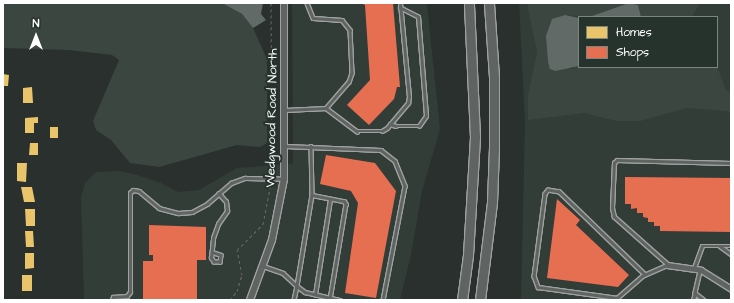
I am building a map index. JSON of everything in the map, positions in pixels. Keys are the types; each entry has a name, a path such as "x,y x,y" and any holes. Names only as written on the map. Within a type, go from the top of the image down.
{"highway":[{"path":"462,300 474,152 474,85 469,3"},
{"path":"484,300 495,112 489,3"},
{"path":"480,300 488,242"}],"street":[{"name":"Wedgwood Road North","path":"250,300 272,240 284,179 284,3"},
{"path":"667,265 701,270 731,289"}],"lane":[{"path":"307,3 312,18 342,20 350,30 352,73 349,82 326,108"},
{"path":"285,110 326,108 357,131 382,131 390,124 408,103 409,97 400,3"},
{"path":"390,124 396,126 419,126 426,116 418,17 400,8"},
{"path":"285,146 381,150 395,161 405,186 383,300"},
{"path":"294,300 312,195 311,146"},
{"path":"645,275 559,192 548,190 545,194 534,276 538,287 617,298 645,275 667,265 614,217 612,208 614,163 617,160 731,163"},
{"path":"112,300 113,297 127,296 130,292 130,194 139,191 159,208 178,213 192,212 219,194 231,183 245,178 284,179"},
{"path":"212,252 221,255 220,262 214,262 212,252 218,224 227,211 226,202 219,194"},
{"path":"312,195 344,201 346,204 330,299"},
{"path":"315,295 330,199"},
{"path":"694,268 702,246 731,246"},
{"path":"720,246 731,254"},
{"path":"263,266 283,273 305,292 330,299 340,300"},
{"path":"693,300 701,270"},
{"path":"695,293 704,300"}],"path":[{"path":"230,300 237,291 242,275 237,250 263,224 272,178 273,56 271,3"}],"shaded area":[{"path":"3,3 222,3 242,14 253,28 267,59 267,143 260,147 237,145 159,167 130,163 111,140 96,130 93,121 119,60 112,55 69,50 3,48"},
{"path":"222,3 263,3 261,14 266,20 253,28 242,14"},
{"path":"292,3 427,4 440,129 422,191 411,255 400,300 84,300 81,197 85,183 96,172 119,171 134,174 161,183 178,192 199,190 237,168 293,164"},
{"path":"519,3 731,3 731,300 521,300 525,122"},
{"path":"527,3 629,3 592,16 565,15 547,48 548,62 572,69 578,66 578,68 717,68 726,90 731,93 731,114 727,111 687,108 640,121 617,121 584,113 528,120 528,96 537,52"},
{"path":"629,3 638,5 641,16 592,16"},
{"path":"633,3 700,3 693,16 641,16 638,5"},
{"path":"565,15 578,18 578,66 555,71 550,69 546,36 552,19"}],"building: Homes":[{"path":"3,74 9,75 8,86 3,86"},
{"path":"32,87 33,103 23,103 23,88"},
{"path":"38,117 38,123 34,123 34,133 25,133 25,118"},
{"path":"50,127 58,127 58,138 50,138"},
{"path":"30,143 38,143 38,155 29,155"},
{"path":"17,163 27,163 26,182 17,181"},
{"path":"21,187 32,187 35,202 24,202"},
{"path":"25,209 35,209 35,226 26,226"},
{"path":"25,231 33,231 34,247 26,247"},
{"path":"25,253 34,253 34,268 25,269"},
{"path":"22,275 32,275 32,291 22,291"}],"building: Shops":[{"path":"361,3 393,3 400,87 397,87 394,99 369,125 347,105 370,80 365,5"},
{"path":"326,155 375,163 396,191 376,298 345,293 358,203 351,191 320,184"},
{"path":"625,177 731,178 731,232 660,231 660,226 654,226 654,222 648,222 648,218 643,217 643,213 637,213 637,208 631,209 631,204 625,204"},
{"path":"557,199 580,220 576,225 629,275 618,287 547,278"},
{"path":"149,225 206,227 206,260 197,260 197,300 143,300 143,261 153,261 153,255 149,255"}]}
